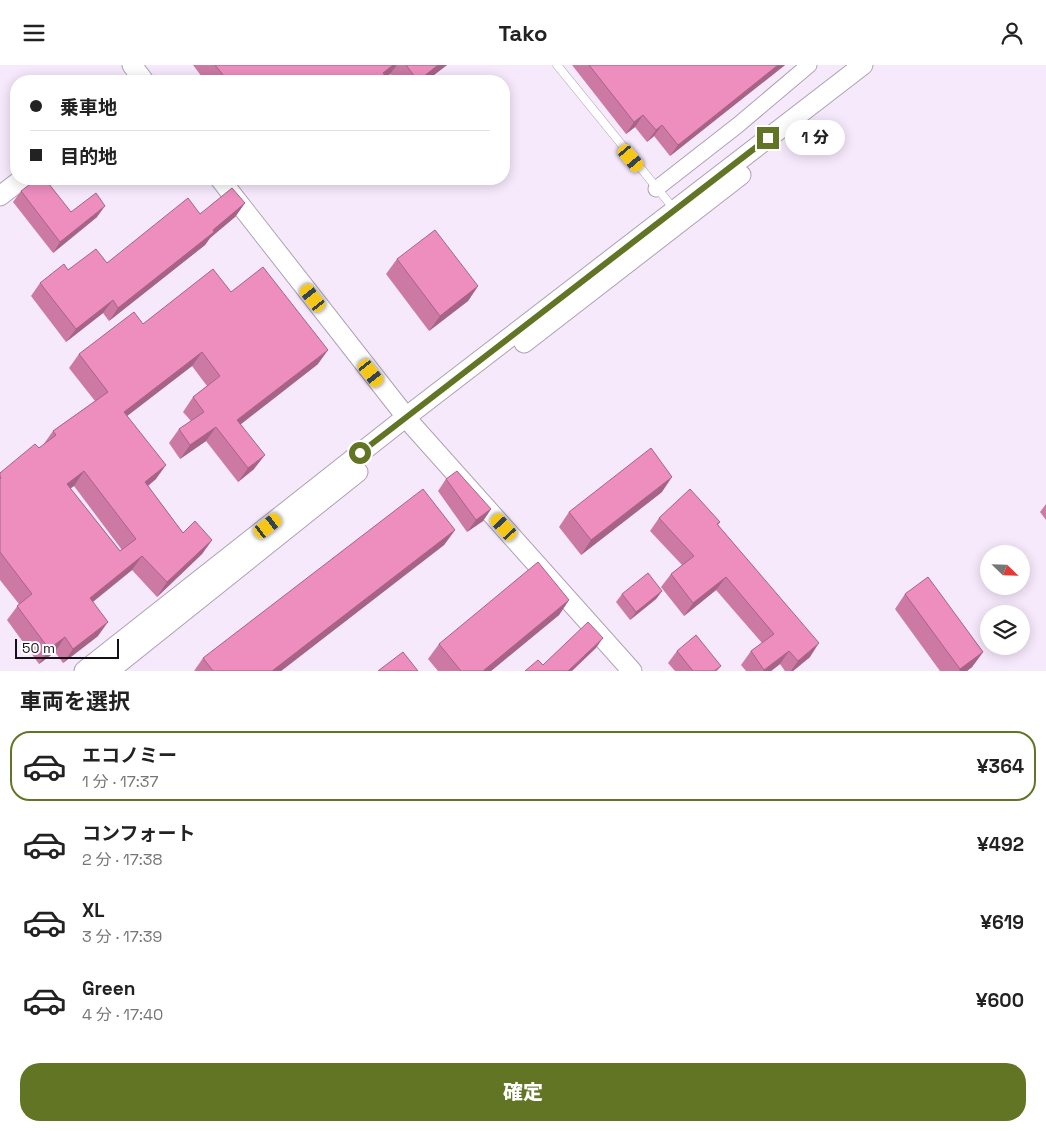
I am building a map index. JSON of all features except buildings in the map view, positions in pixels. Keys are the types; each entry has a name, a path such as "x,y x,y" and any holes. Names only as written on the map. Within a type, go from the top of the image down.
{"street":[{"path":"656,189 745,120 809,65"},
{"path":"679,216 863,65"},
{"path":"84,671 879,65"},
{"path":"0,196 14,185"},
{"path":"225,185 410,422 632,671"},
{"path":"109,671 410,422"}],"lane":[{"path":"557,65 679,216"}],"route":[{"path":"360,453 768,138"}]}
